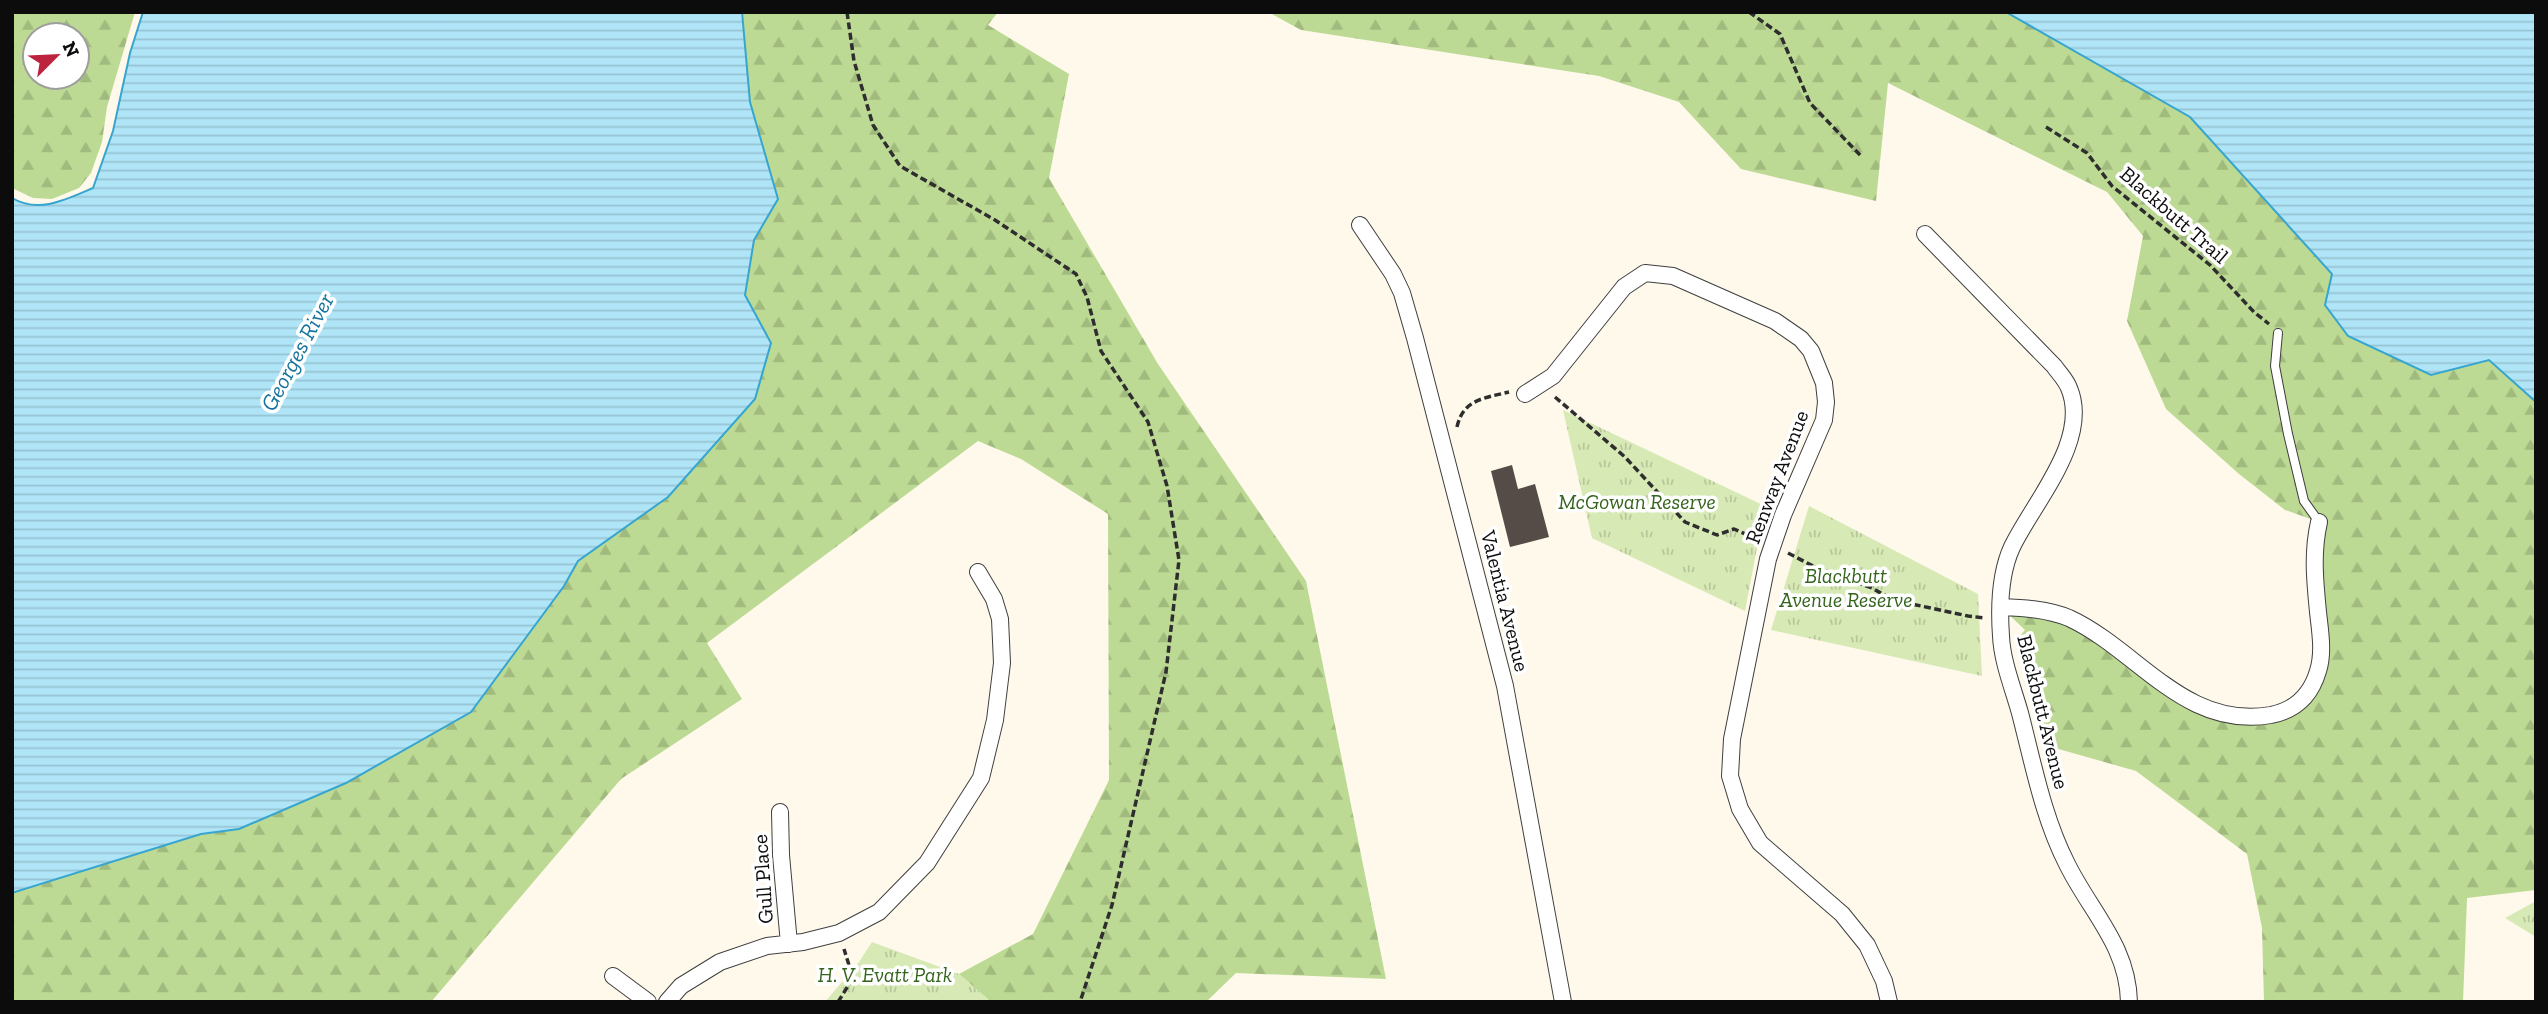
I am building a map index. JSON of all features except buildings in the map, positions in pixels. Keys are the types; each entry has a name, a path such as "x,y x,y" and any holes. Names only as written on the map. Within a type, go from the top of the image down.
{"street":[{"name":"Valentia Avenue","path":"1360,225 1393,274 1402,293 1422,364 1505,687 1563,1002"},
{"name":"Blackbutt Avenue","path":"1925,234 2054,366 2069,388 2073,401 2070,439 2064,456 2013,546 2004,574 2001,614 2005,658 2051,828 2076,880 2112,935 2124,965 2129,1002"},
{"name":"Renway Avenue","path":"1525,394 1553,376 1624,287 1645,274 1673,276 1788,328 1801,339 1819,366 1826,402 1824,420 1783,515 1762,585 1730,759 1734,792 1749,827 1760,843 1855,928 1876,962 1889,1002"},
{"path":"2001,614 2037,609 2070,619 2099,637 2163,685 2198,706 2230,715 2277,713 2298,704 2307,695 2319,669 2321,635 2314,558 2319,522"},
{"path":"667,1002 681,986 720,962 767,946 839,933 879,912 927,863 981,778 995,720 1002,663 1000,619 993,599 978,572"},
{"name":"Gull Place","path":"780,812 780,855 789,944"},
{"path":"612,976 648,1002"}],"lane":[{"path":"2278,332 2275,366 2288,434 2304,501 2319,522"}],"path":[{"path":"847,12 854,61 873,125 900,166 995,220 1076,274 1087,297 1101,351 1148,422 1167,486 1179,560 1166,672 1112,905 1080,1002"},
{"path":"1749,12 1780,34 1810,103 1861,156"},
{"name":"Blackbutt Trail","path":"2046,127 2087,153 2112,186 2210,265 2254,312 2278,332"},
{"path":"1460,439 1457,427 1461,413 1475,401 1509,392 1525,394"},
{"path":"1555,397 1625,457 1685,522 1717,535 1734,529 1813,566 1872,588 1893,600 1968,616 2001,614"},
{"path":"838,1002 853,978 839,933"}],"green space":[{"path":"12,12 135,12 107,107 102,142 91,173 79,188 52,199 33,198 12,188"},
{"path":"742,12 998,12 988,25 1069,74 1049,178 1158,364 1306,581 1386,979 1236,973 1206,1002 991,1002 959,974 1033,934 1109,780 1108,514 1021,459 978,441 707,643 742,699 621,779 431,1002 12,1002 12,893 201,834 239,829 346,783 564,586 578,561 668,497 771,343 745,295 754,240 778,199 750,102"},
{"path":"1268,12 2006,12 2190,117 2332,275 2325,305 2431,375 2489,360 2536,402 2536,890 2467,898 2463,1002 2264,1002 2262,928 2247,854 2136,771 2048,746 2018,638 2025,630 2001,607 2054,613 2182,697 2265,716 2314,684 2319,522 2285,510 2239,474 2166,409 2127,321 2143,236 2107,192 1888,83 1876,201 1741,169 1679,102 1599,76 1301,30"},
{"name":"McGowan Reserve","path":"1563,410 1765,506 1745,611 1592,538"},
{"name":"Blackbutt Avenue Reserve","path":"1809,506 1978,594 1982,676 1771,630"},
{"path":"2536,901 2536,937 2505,918"},
{"name":"H. V. Evatt Park","path":"872,942 959,974 991,1002 825,1002"}],"water":[{"name":"Georges River","path":"143,12 742,12 750,102 778,199 754,240 745,295 771,343 755,399 668,497 578,561 564,586 471,712 346,783 239,829 201,834 12,893 12,198 22,203 43,205 93,188 113,131 130,53"},
{"path":"2006,12 2536,12 2536,402 2489,360 2431,375 2348,336 2325,305 2332,274 2190,117"}]}
